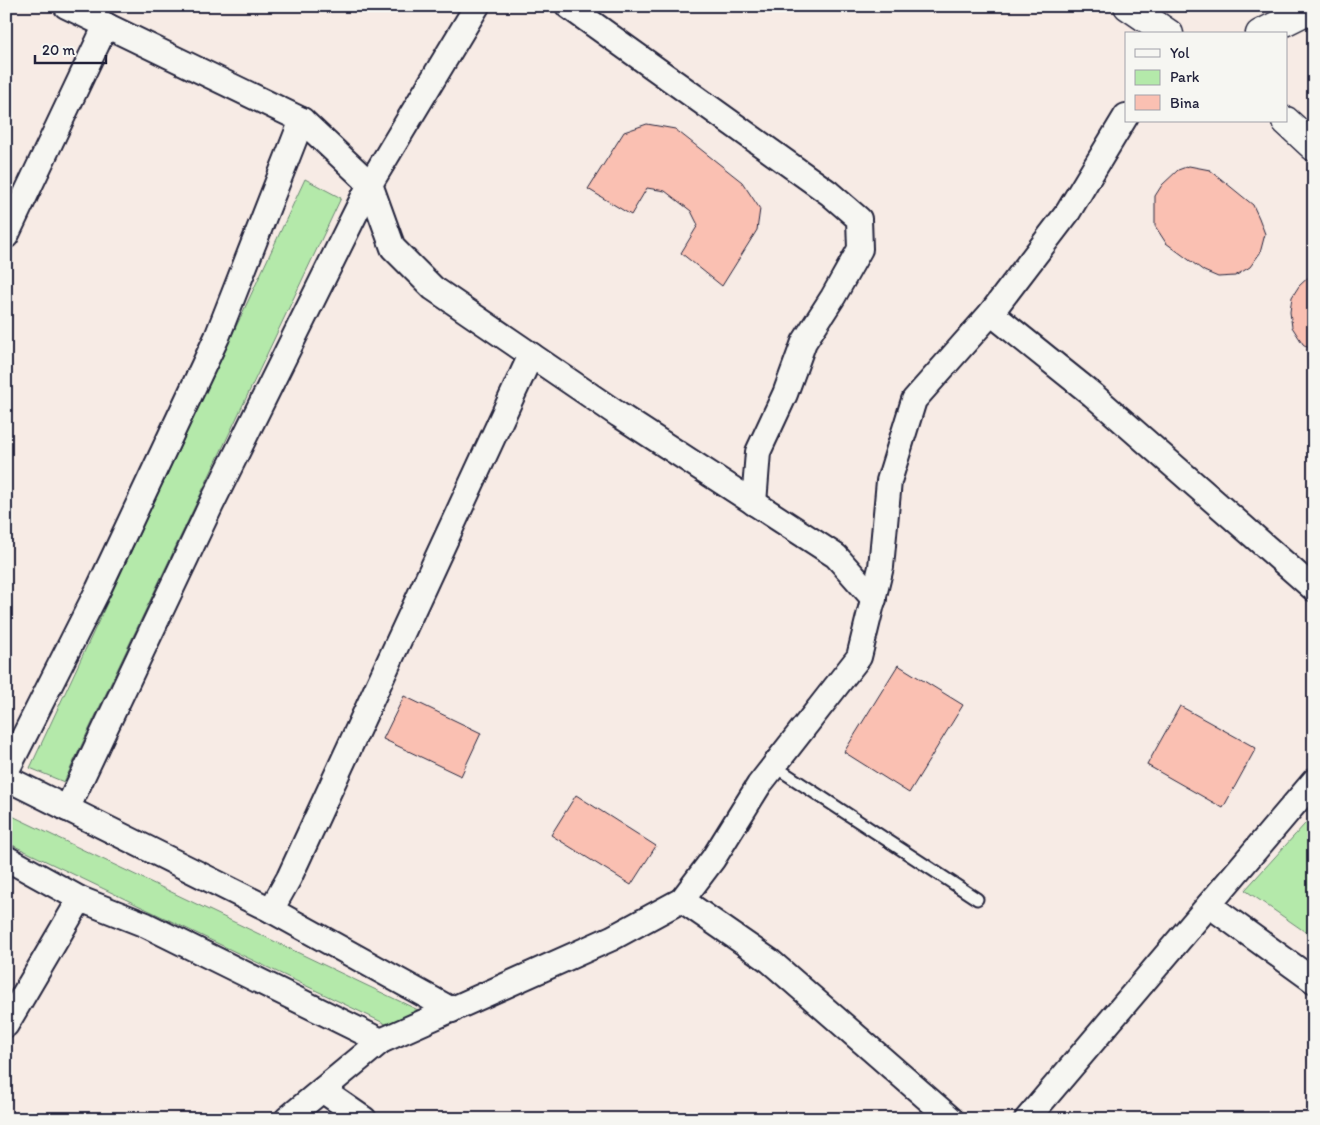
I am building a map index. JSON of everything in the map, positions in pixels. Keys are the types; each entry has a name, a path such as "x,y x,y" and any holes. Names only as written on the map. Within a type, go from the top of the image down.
{"street":[{"path":"66,6 302,120 370,184 393,248 433,288 531,355 836,556 874,599"},
{"path":"67,809 211,505 370,184 477,6"},
{"path":"568,6 829,193 858,219 860,249 833,297 804,342 785,394 758,452 754,503"},
{"path":"1128,6 1166,32"},
{"path":"1264,32 1314,7"},
{"path":"6,236 106,25"},
{"path":"287,1119 381,1040 612,938 682,900 713,859 759,785 860,657 881,568 889,481 914,400 991,313 1068,212 1125,118"},
{"path":"6,772 98,590 217,337 302,120"},
{"path":"1287,122 1314,147"},
{"path":"991,313 1093,395 1314,589"},
{"path":"270,910 294,869 531,355"},
{"path":"6,778 270,910 452,1010"},
{"path":"1027,1119 1314,781"},
{"path":"6,858 80,899 146,925 381,1040"},
{"path":"6,1025 80,899"},
{"path":"682,900 770,961 951,1119"},
{"path":"1209,905 1314,981"},
{"path":"322,1090 364,1119"}],"lane":[{"path":"774,766 977,899"}],"green space":[{"path":"305,179 341,198 64,782 30,768"},
{"path":"6,813 418,1010 390,1026 6,842"},
{"path":"1314,814 1314,938 1245,890"}],"building":[{"path":"647,124 675,129 742,182 760,209 757,230 722,286 681,253 698,225 691,211 665,191 647,188 631,215 588,189 624,132"},
{"path":"1189,166 1210,170 1253,205 1259,218 1265,234 1260,253 1250,267 1235,276 1218,277 1204,271 1166,243 1155,226 1155,196 1162,185 1178,170"},
{"path":"1314,272 1314,352 1303,344 1292,327 1290,312 1292,297 1299,286"},
{"path":"898,665 963,705 909,793 844,752"},
{"path":"404,696 481,733 461,776 383,739"},
{"path":"1180,706 1256,748 1223,808 1147,765"},
{"path":"576,795 656,846 631,885 551,835"}]}
